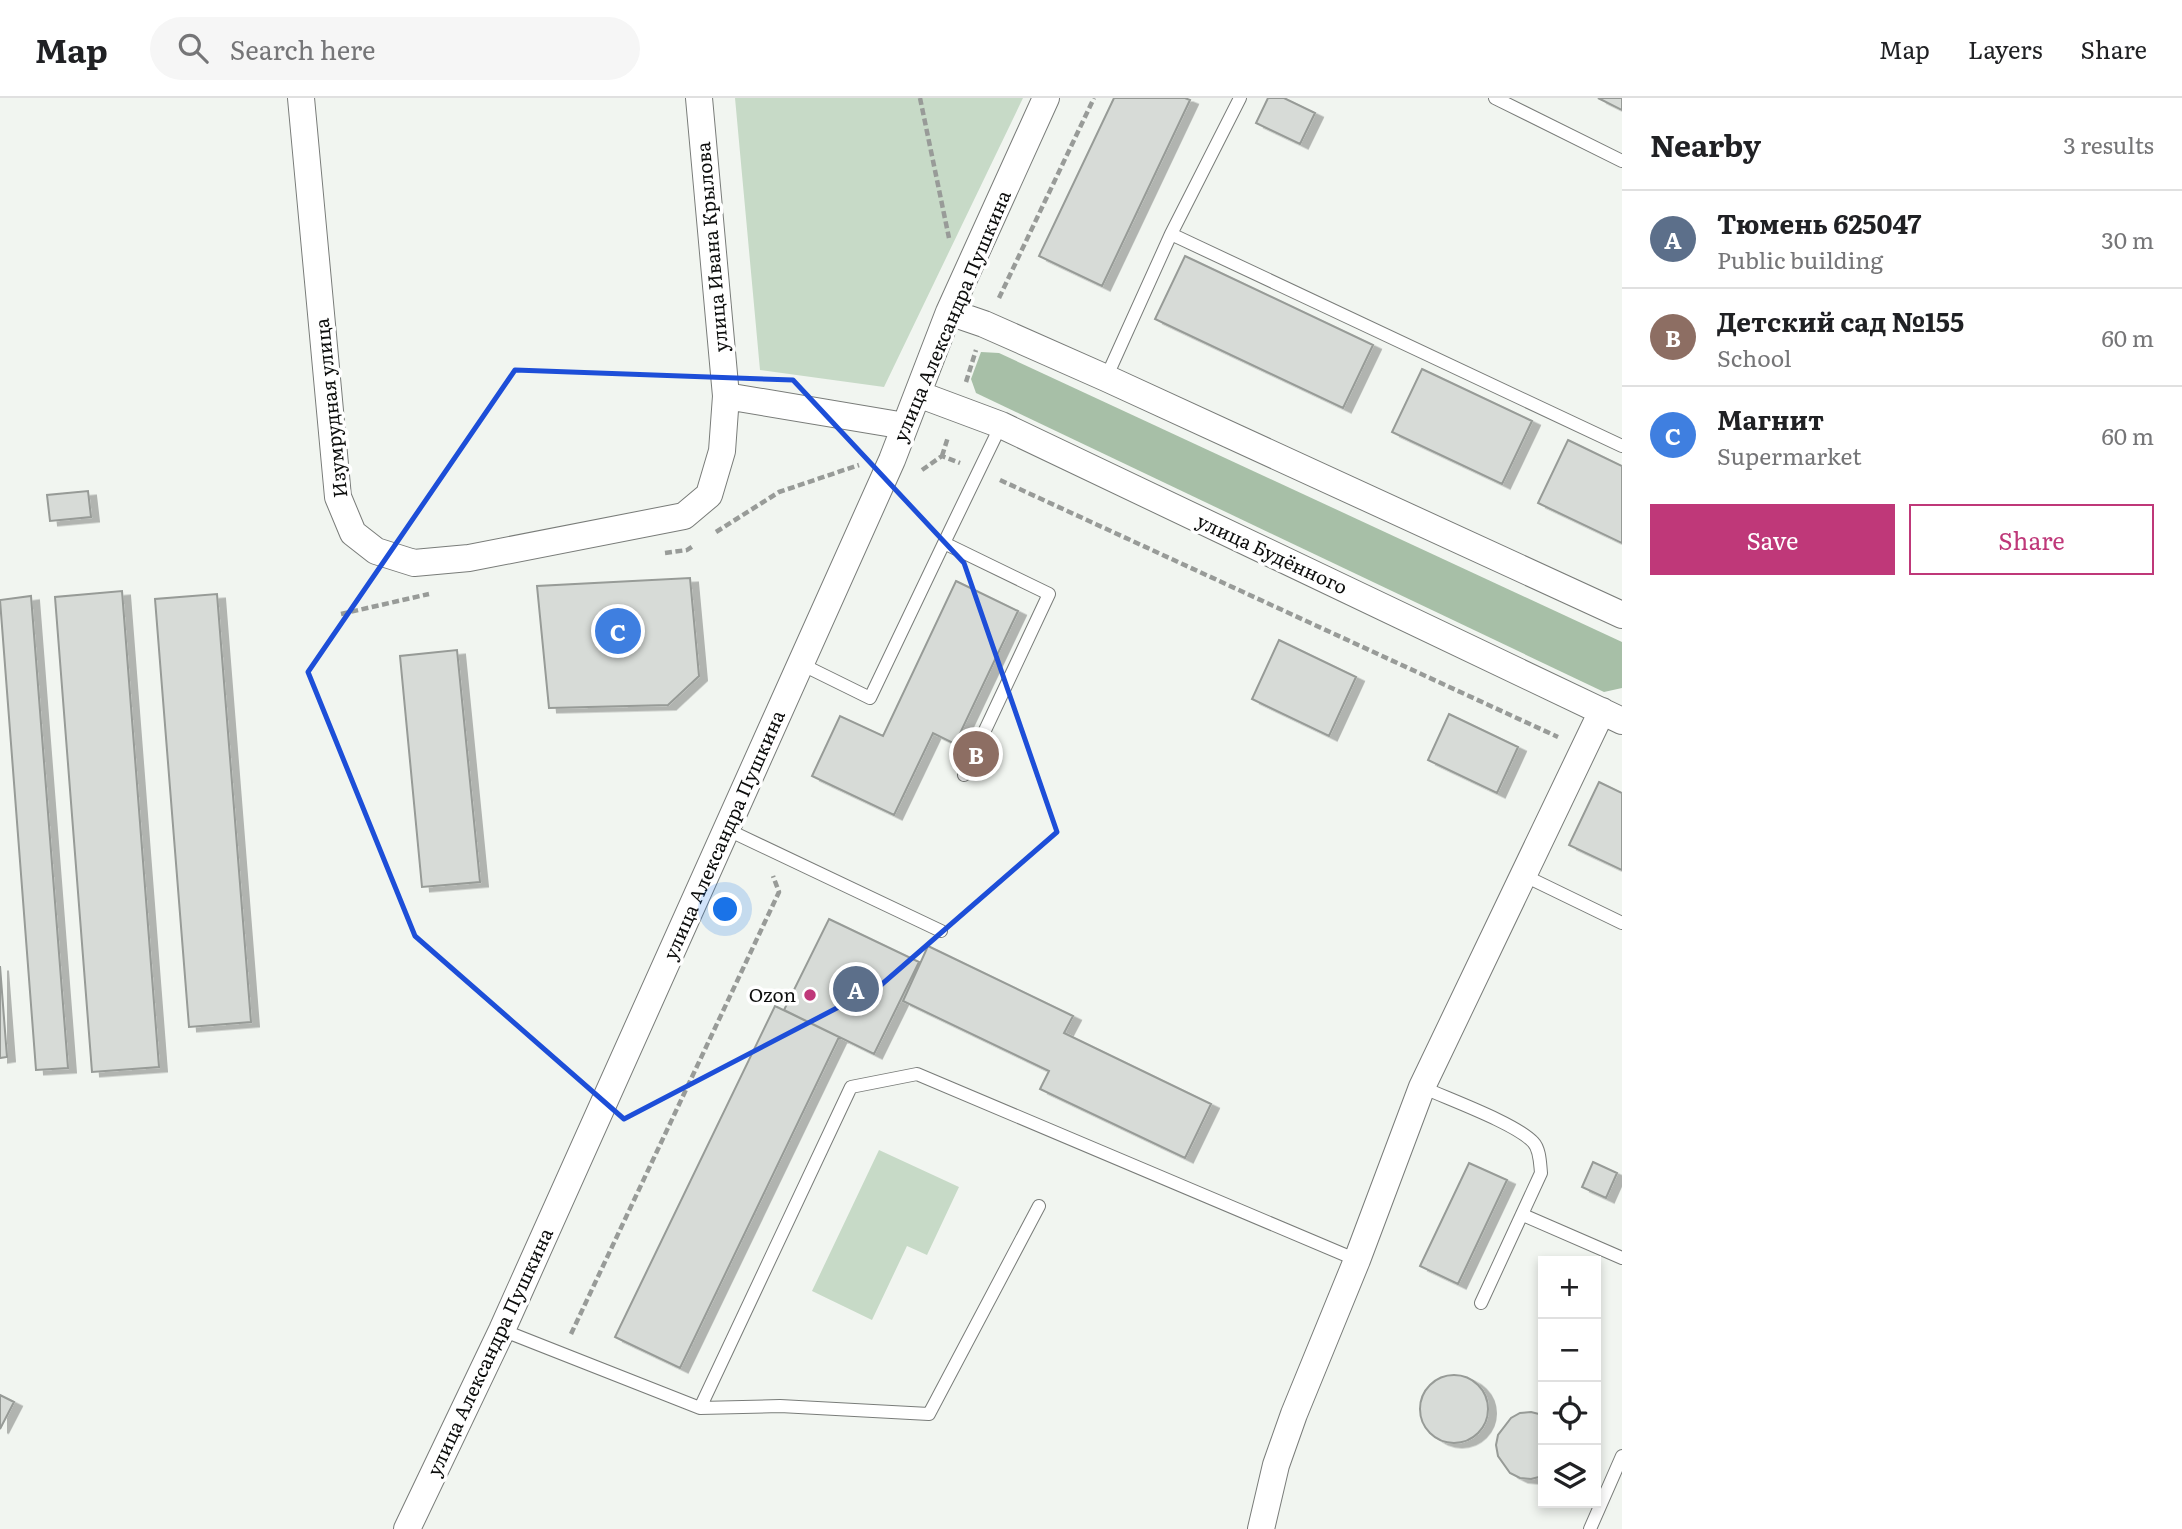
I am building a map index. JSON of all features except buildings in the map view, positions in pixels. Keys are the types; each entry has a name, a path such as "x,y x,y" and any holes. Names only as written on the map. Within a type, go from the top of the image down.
{"street":[{"name":"Изумрудная улица","path":"301,98 338,497 353,533 376,551 414,563 469,558 684,516 709,495 722,452 726,396"},
{"name":"улица Ивана Крылова","path":"699,98 726,396"},
{"name":"улица Александра Пушкина","path":"407,1529 502,1330 801,664 905,426 949,312 1046,98"},
{"path":"949,312 984,324 1106,378 1622,615"},
{"name":"улица Будённого","path":"918,394 1001,425 1612,716"},
{"path":"726,396 905,426"},
{"path":"1261,1529 1276,1465 1294,1414 1357,1260 1422,1087 1523,875 1612,716"}],"lane":[{"path":"1106,378 1171,234 1240,98"},
{"path":"1495,98 1622,161"},
{"path":"1171,234 1622,446"},
{"path":"801,664 870,698 1001,425"},
{"path":"944,543 1049,594 964,775"},
{"path":"726,829 941,931"},
{"path":"1523,875 1622,923"},
{"path":"700,1408 851,1087 916,1074 1357,1260"},
{"path":"1422,1087 1517,1130 1535,1143 1541,1173 1482,1303"},
{"path":"502,1330 700,1408 780,1406 929,1414 1039,1206"},
{"path":"1524,1215 1622,1258"},
{"path":"1590,1529 1622,1456"}],"path":[{"path":"920,98 953,257 1006,284"},
{"path":"942,456 984,324 1006,284 1094,98"}],"highlighted area":[{"path":"515,370 793,380 964,563 1057,832 881,985 624,1119 415,936 308,672"}],"green space":[{"path":"735,98 1023,98 884,387 760,370"},
{"path":"981,352 999,353 1622,642 1622,688 1604,692 976,393 971,379"},
{"path":"879,1150 959,1187 927,1255 907,1246 872,1320 812,1291"}],"place":[{"name":"Магнит","path":"618,631"},
{"name":"Детский сад №155","path":"976,754"},
{"name":"Тюмень 625047","path":"856,989"},
{"name":"Ozon","path":"810,995"}]}
